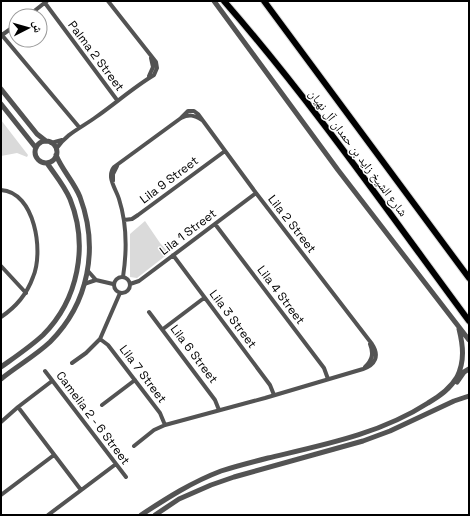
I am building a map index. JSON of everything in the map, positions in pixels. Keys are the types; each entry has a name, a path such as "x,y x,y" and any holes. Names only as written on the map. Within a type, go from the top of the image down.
{"main road":[{"name":"شارع الشيخ زايد بن حمدان آل نهيان","path":"224,1 280,68 316,115 469,321"},
{"name":"شارع الشيخ زايد بن حمدان آل نهيان","path":"264,1 469,278"}],"street":[{"path":"62,140 40,143 36,148 35,155 43,163 53,160 62,140 79,127 95,118 148,78 153,67 149,54 108,1"},
{"path":"214,1 338,170 469,340"},
{"name":"Palma 2 Street","path":"46,2 117,100"},
{"path":"1,35 79,127"},
{"path":"1,89 38,134 48,142 56,152 59,162 75,186 85,212 88,234 88,270 73,312 58,332 42,348 1,378"},
{"path":"1,104 36,148"},
{"name":"Lila 2 Street","path":"123,277 126,248 124,220 120,200 110,176 111,171 118,164 181,118 187,115 192,115 202,120 256,193 368,338 376,351 376,358 370,366 363,369 165,425 154,430 134,446"},
{"name":"Lila 9 Street","path":"124,220 132,219 138,215 225,150"},
{"path":"1,367 36,341 47,330 64,308 74,284 78,265 79,246 75,214 64,186 47,163"},
{"path":"1,190 11,191 20,199 30,213 37,235 38,258 34,276 26,293 14,307 1,317"},
{"name":"Lila 1 Street","path":"130,284 137,282 173,256 256,193"},
{"name":"Lila 4 Street","path":"215,224 324,368 328,379"},
{"name":"Lila 3 Street","path":"173,256 270,385 274,395"},
{"path":"1,266 26,293"},
{"path":"88,270 96,280"},
{"path":"123,277 128,280 130,288 126,292 120,293 114,289 113,284 116,279 123,277"},
{"path":"84,284 96,280 113,284"},
{"path":"72,363 86,354 100,339 120,293"},
{"path":"162,329 204,298"},
{"name":"Lila 6 Street","path":"149,312 217,402 219,410"},
{"path":"417,410 444,393 456,377 461,365 463,352 458,326"},
{"name":"Lila 7 Street","path":"100,339 108,345 161,415 165,425"},
{"path":"141,515 175,492 222,471 340,440 378,428 447,394 464,372 469,369"},
{"name":"Camelia 2 - 6 Street","path":"45,371 126,477"},
{"path":"102,405 134,380"},
{"path":"1,422 52,381"},
{"path":"442,406 454,398 469,393"},
{"path":"155,515 184,497 210,485 246,473 350,445 390,431 442,406 469,396"},
{"path":"18,407 81,490"},
{"path":"417,410 420,417"},
{"path":"1,495 54,455"},
{"path":"48,515 116,464"}],"shaded area":[{"path":"1,120 28,155 27,157 17,153 1,156"},
{"path":"145,221 169,253 137,278 130,277 130,234"}]}
